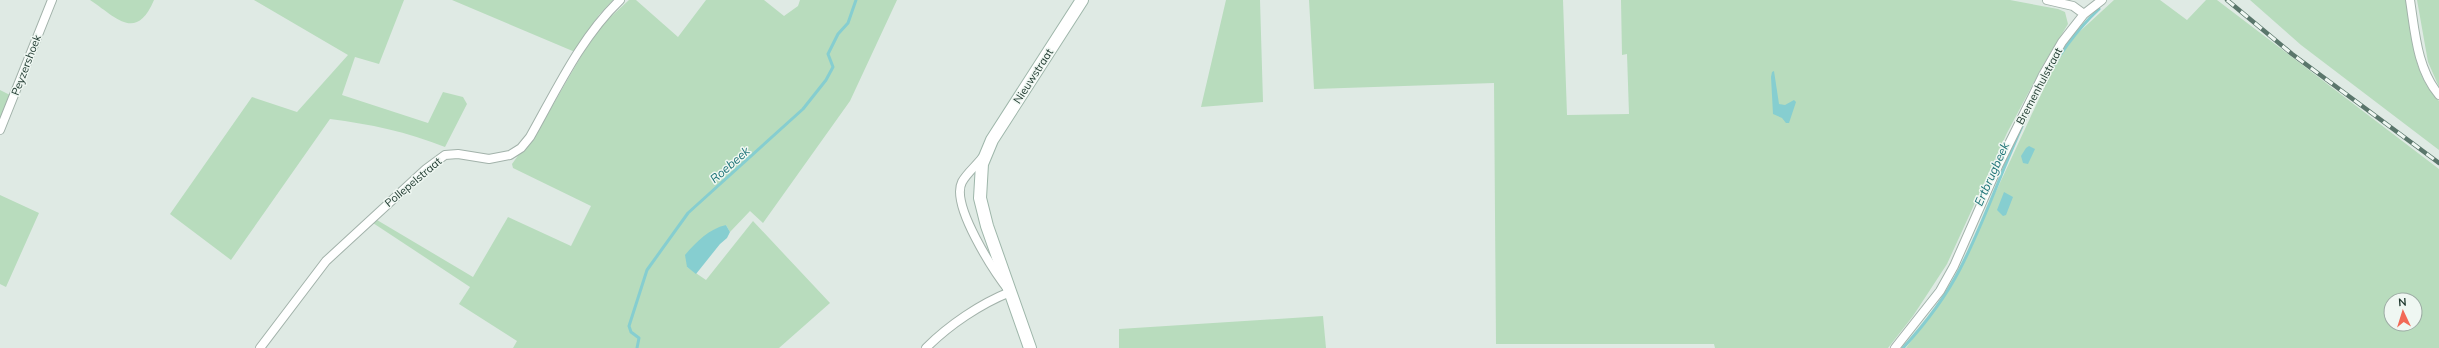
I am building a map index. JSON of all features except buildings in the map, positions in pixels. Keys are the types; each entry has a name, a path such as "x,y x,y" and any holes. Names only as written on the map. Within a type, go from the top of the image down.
{"street":[{"name":"Peyzershoek","path":"0,130 52,0"},
{"name":"Pollepelstraat","path":"260,348 326,261 426,169 445,155 458,154 489,159 510,155 521,148 530,137 605,13 620,0"},
{"path":"2047,0 2068,4 2084,14"},
{"name":"Bremenhulstraat","path":"1895,348 1940,291 1954,266 1999,164 2043,75 2062,42 2084,14 2102,0"},
{"path":"2410,0 2422,66 2427,78 2439,95"},
{"name":"Nieuwstraat","path":"1030,348 1010,292 980,198 982,164 992,140 1078,1"},
{"name":"Nieuwstraat","path":"986,154 962,182 960,191 966,221 996,274 1010,292"},
{"path":"926,348 954,325 994,298 1010,292"}],"green space":[{"path":"90,0 154,0 147,13 140,20 133,23 117,19"},
{"path":"254,0 404,0 379,64 355,57 342,95 428,123 443,92 463,97 467,104 445,147 388,129 330,119 231,260 170,214 252,97 297,112 348,55"},
{"path":"452,0 613,0 599,15 575,52"},
{"path":"629,0 636,0 678,37 706,0 764,0 784,16 798,6 800,0 897,0 850,101 763,223 750,211 730,232 726,225 687,267 706,280 753,221 830,303 779,348 513,348 517,341 459,304 470,287 373,223 377,220 473,277 508,217 571,246 591,206 513,168 512,164 547,115 583,53 604,23"},
{"path":"1226,0 1260,0 1263,102 1201,107"},
{"path":"1309,0 1563,0 1567,115 1629,114 1627,54 1622,55 1621,0 2010,0 2058,9 2065,12 2068,24 2043,65 2007,133 1947,264 1913,316 1888,348 1715,348 1714,344 1496,344 1494,83 1314,89"},
{"path":"2114,0 2160,0 2187,20 2206,0 2217,0 2439,169 2439,348 1906,348 1954,282 2057,60 2077,34"},
{"path":"2250,0 2406,0 2412,40 2418,66 2423,79 2439,101 2439,150 2301,45"},
{"path":"2417,0 2439,0 2439,87 2428,62"},
{"path":"0,90 10,95 0,120"},
{"path":"0,195 39,213 6,287 0,284"},
{"path":"1323,316 1326,348 1119,348 1119,329"}],"water":[{"path":"1774,71 1779,104 1785,105 1794,100 1796,102 1789,123 1786,123 1782,118 1773,114 1771,77 1772,72"},
{"path":"2029,146 2035,149 2028,164 2023,163 2021,156"},
{"path":"2004,192 2013,197 2006,215 2003,216 1997,210"},
{"path":"726,225 730,232 727,238 720,244 696,274 687,267 685,255 704,236 714,229"}],"waterway":[{"name":"Roebeek","path":"637,348 639,338 631,332 629,326 647,270 688,213 803,109 826,80 833,67 828,54 838,34 848,23 856,0"},
{"name":"Ertbrugbeek","path":"1903,348 1934,310 1960,269 1976,236 2019,133 2053,66 2074,36 2099,9"}],"railway":[{"path":"2227,0 2292,54 2439,163"}]}
